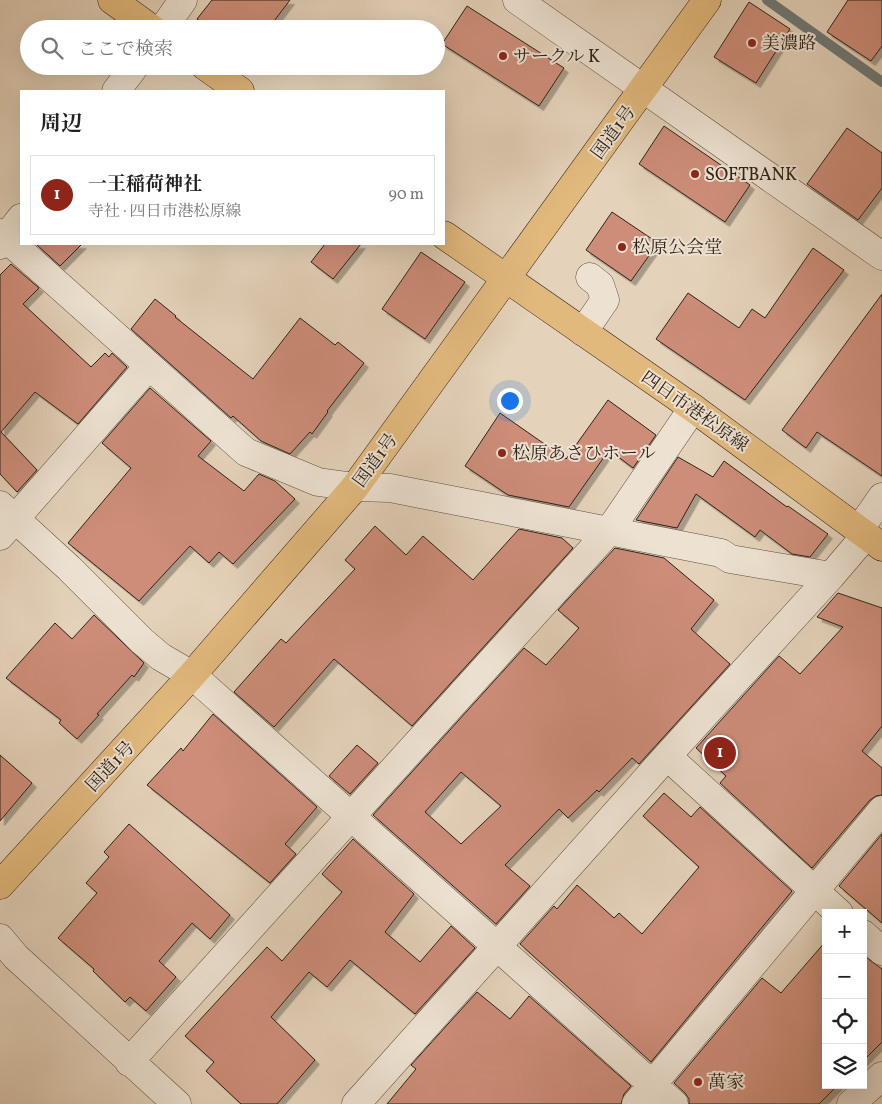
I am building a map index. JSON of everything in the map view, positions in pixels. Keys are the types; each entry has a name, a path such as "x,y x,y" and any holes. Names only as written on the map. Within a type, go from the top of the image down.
{"main road":[{"path":"112,0 140,20"},
{"name":"国道1号","path":"0,885 192,675 355,487 707,0"},
{"path":"217,75 239,90"},
{"name":"四日市港松原線","path":"445,236 693,408 869,537"}],"street":[{"path":"169,20 183,0"},
{"path":"517,0 882,256"},
{"path":"117,90 128,75"},
{"path":"7,234 148,367 246,452 318,482 355,487 390,488 721,553 730,558 832,576"},
{"path":"583,332 606,300 600,285 590,277"},
{"path":"148,367 5,520 69,568 142,641 161,657 192,675 498,946 644,1095 674,1104"},
{"path":"129,1062 608,531 693,408"},
{"path":"356,1104 667,756 869,537 882,496"},
{"path":"667,756 834,909"},
{"path":"644,1095 882,810"},
{"path":"867,937 882,950"},
{"path":"0,938 16,957 177,1104"},
{"path":"851,1104 882,1076"}],"building":[{"path":"212,0 290,0 275,20 197,19"},
{"path":"848,0 882,0 882,46 871,61 827,32"},
{"name":"美濃路","path":"749,2 790,29 756,83 714,57"},
{"name":"サークル K","path":"467,6 564,68 539,106 445,46 445,39"},
{"name":"SOFTBANK","path":"664,126 750,185 725,222 639,164"},
{"path":"847,128 882,153 882,188 858,220 807,184"},
{"name":"松原公会堂","path":"612,212 658,243 631,281 586,250"},
{"path":"37,245 81,245 60,266"},
{"path":"324,245 360,245 333,279 311,262"},
{"path":"813,248 844,270 745,400 656,339 688,293 739,328 752,309 765,318"},
{"path":"421,252 465,282 425,339 382,309"},
{"path":"11,264 39,288 23,304 91,367 105,353 109,357 112,353 127,367 78,424 35,392 1,432 37,470 17,492 0,474 0,275"},
{"path":"882,294 882,476 817,432 806,448 782,430"},
{"path":"155,299 253,379 300,318 335,345 338,342 364,363 312,434 310,432 290,454 261,441 233,416 231,418 131,329"},
{"path":"150,388 211,441 198,456 244,491 259,474 275,481 295,499 233,564 219,552 209,563 190,546 139,601 68,543 131,468 102,443"},
{"path":"608,400 656,435 633,468 609,450 569,507 508,495 465,466 500,413 566,459"},
{"path":"678,457 713,477 724,461 828,534 810,557 792,554 760,530 755,537 696,494 677,528 636,520"},
{"path":"375,526 406,555 423,536 473,580 519,529 562,538 573,548 412,726 334,659 274,727 234,692 281,639 286,643 355,569 345,560"},
{"path":"615,548 664,558 714,600 691,629 730,664 639,764 632,758 599,792 597,790 568,818 559,809 505,865 530,886 496,924 373,815 524,648 546,665 579,628 558,610","holes":["461,772 501,806 461,844 425,812"]},
{"path":"838,593 882,608 882,726 862,751 882,768 882,795 870,800 812,868 720,783 726,776 696,748 779,656 800,674 843,627 817,617"},
{"path":"94,615 144,663 134,677 132,675 77,739 59,723 61,720 6,678 55,623 72,639"},
{"path":"213,714 317,807 285,844 296,854 270,883 147,785 181,748 183,751"},
{"path":"357,745 378,763 350,794 329,776"},
{"path":"0,755 32,783 0,821"},
{"path":"664,793 691,817 700,807 792,891 651,1062 520,944 554,906 557,909 577,885 614,918 619,913 642,934 699,867 643,816"},
{"path":"129,824 230,915 210,939 192,923 159,961 176,977 146,1011 130,997 125,1002 93,971 94,969 58,938 97,893 86,883 109,857 104,852"},
{"path":"882,834 882,923 839,886"},
{"path":"353,839 414,894 385,932 420,962 451,926 475,948 415,1014 350,960 327,987 309,972 271,1017 315,1060 277,1104 241,1104 206,1071 214,1062 185,1036 267,947 282,961 342,892 322,874"},
{"path":"822,946 822,1089 834,1089 819,1104 689,1104 689,1099 685,1093 674,1083 762,978 781,993"},
{"path":"867,958 882,969 882,1042 867,1057"},
{"path":"477,992 510,1019 529,996 631,1086 624,1094 621,1104 387,1104 416,1069 411,1065"}],"waterway":[{"path":"767,0 882,82"}],"place":[{"name":"美濃路","path":"752,43"},
{"name":"サークル K","path":"503,56"},
{"name":"SOFTBANK","path":"695,174"},
{"name":"松原公会堂","path":"622,247"},
{"name":"松原あさひホール","path":"502,453"},
{"name":"一王稲荷神社","path":"720,753"},
{"name":"萬家","path":"698,1082"}]}
